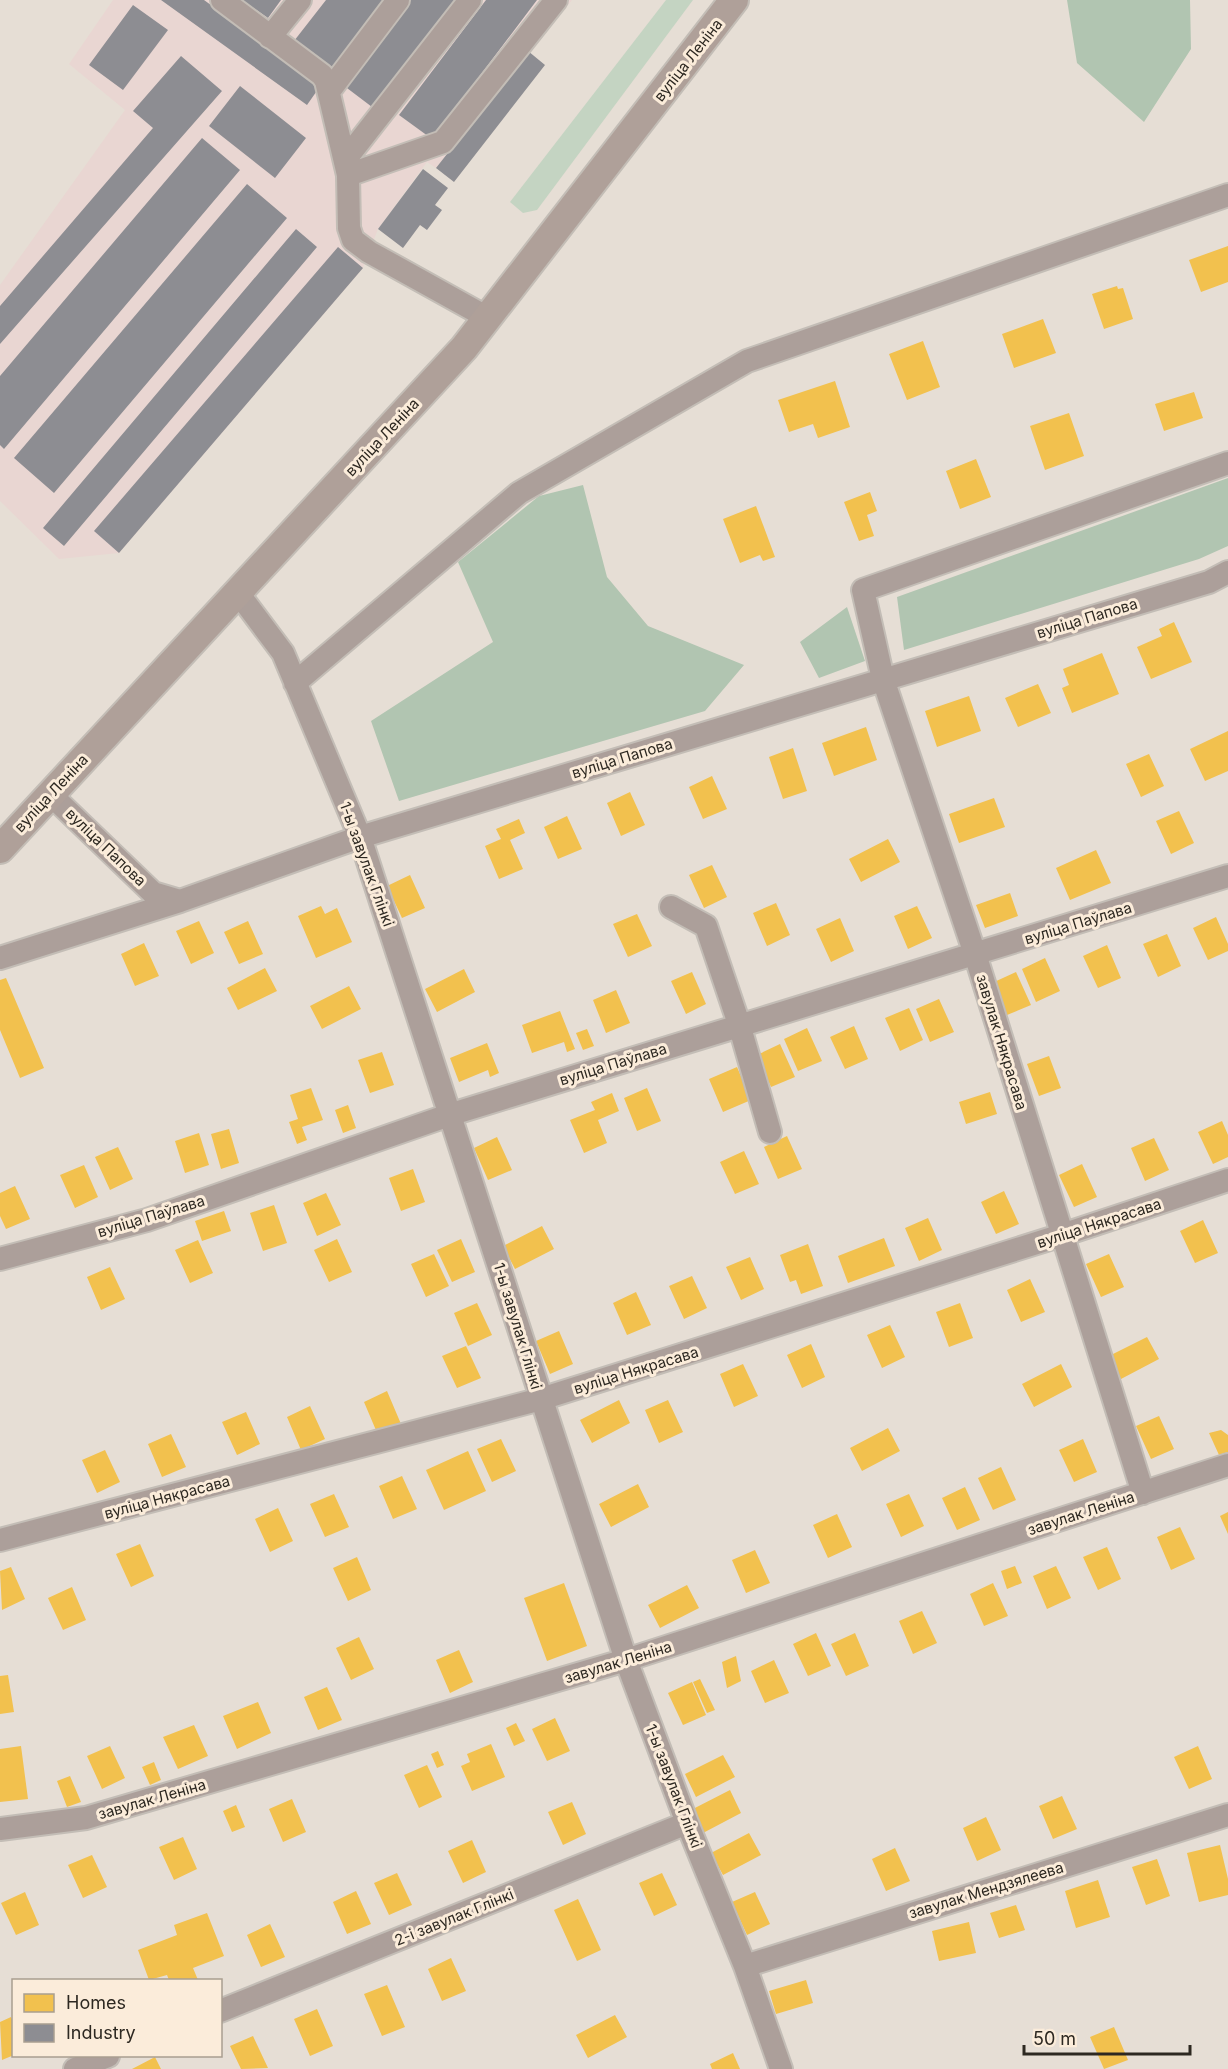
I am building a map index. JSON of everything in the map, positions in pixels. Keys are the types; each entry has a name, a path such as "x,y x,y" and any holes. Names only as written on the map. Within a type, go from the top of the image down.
{"main road":[{"name":"вуліца Леніна","path":"0,849 464,348 734,0"}],"street":[{"path":"222,0 322,75 330,90 347,168 349,228 353,240 369,252 488,318"},
{"path":"270,37 300,0"},
{"path":"330,90 398,0"},
{"path":"347,168 470,0"},
{"path":"347,168 443,142 556,0"},
{"path":"295,683 519,493 747,362 1228,195"},
{"name":"завулак Някрасава","path":"1143,1493 975,954 883,679 863,590 1228,463"},
{"name":"вуліца Папова","path":"51,794 153,893 180,901 360,837 1209,582 1228,572"},
{"name":"1-ы завулак Глінкі","path":"238,592 283,653 360,837 452,1114 626,1660 687,1823 745,1965 781,2069"},
{"name":"вуліца Паўлава","path":"0,1259 147,1220 452,1114 739,1024 1228,876"},
{"path":"0,958 180,901"},
{"path":"671,907 706,926 739,1024 770,1132"},
{"name":"вуліца Някрасава","path":"0,1540 541,1399 1062,1235 1228,1180"},
{"name":"завулак Леніна","path":"0,1830 86,1818 626,1660 1228,1465"},
{"name":"завулак Мендзялеева","path":"745,1965 1228,1815"},
{"name":"2-і завулак Глінкі","path":"222,2009 687,1823"},
{"path":"75,2069 103,2057"}],"shaded area":[{"path":"113,0 572,0 436,168 427,162 378,229 363,268 119,553 59,559 0,501 0,285 125,110 69,64"}],"green space":[{"path":"666,0 693,0 537,210 523,213 510,202"},
{"path":"1067,0 1190,0 1191,49 1144,122 1077,63"},
{"path":"1228,478 1228,546 1199,559 904,650 897,597"},
{"path":"583,485 607,577 648,626 744,665 705,711 399,801 371,721 493,642 458,562 539,496"},
{"path":"847,607 865,661 819,678 800,642"}],"building: Homes":[{"path":"1228,246 1228,282 1201,292 1189,260"},
{"path":"1117,286 1118,289 1123,288 1133,319 1104,329 1092,294"},
{"path":"1043,319 1056,353 1014,368 1002,334"},
{"path":"923,341 940,387 907,400 889,354"},
{"path":"835,381 850,427 818,438 813,424 789,432 778,400"},
{"path":"1194,392 1203,418 1164,431 1155,404"},
{"path":"1069,413 1084,456 1045,470 1030,426"},
{"path":"976,459 991,497 960,509 946,471"},
{"path":"870,492 877,511 867,515 874,536 859,541 844,502"},
{"path":"756,506 775,557 763,561 760,555 740,563 723,519"},
{"path":"1174,622 1192,662 1151,679 1137,647 1162,636 1159,629"},
{"path":"1102,653 1119,694 1072,713 1062,688 1069,685 1063,669"},
{"path":"1038,684 1051,713 1018,727 1005,698"},
{"path":"969,696 981,731 937,747 925,711"},
{"path":"866,727 877,760 834,776 822,743"},
{"path":"1228,731 1228,771 1205,781 1190,749"},
{"path":"793,748 807,791 783,799 769,757"},
{"path":"1149,754 1164,786 1141,797 1126,764"},
{"path":"712,776 727,809 703,819 689,787"},
{"path":"630,792 645,825 621,836 607,803"},
{"path":"994,798 1005,827 959,843 949,814"},
{"path":"1179,811 1194,843 1171,854 1156,821"},
{"path":"567,816 582,849 558,859 544,827"},
{"path":"519,819 525,833 510,840 523,869 499,879 485,846 501,839 496,829"},
{"path":"888,839 900,862 861,882 849,859"},
{"path":"1096,850 1111,883 1070,900 1056,868"},
{"path":"712,865 727,897 704,908 689,875"},
{"path":"410,875 425,908 402,918 387,886"},
{"path":"1010,893 1018,916 985,928 976,905"},
{"path":"776,903 790,935 767,946 753,913"},
{"path":"321,906 325,914 337,908 352,942 316,958 298,916"},
{"path":"917,906 932,938 908,949 894,916"},
{"path":"637,914 652,946 628,957 613,924"},
{"path":"1216,917 1228,944 1228,951 1208,960 1193,928"},
{"path":"840,918 854,951 831,962 816,929"},
{"path":"199,921 214,953 191,964 176,931"},
{"path":"248,921 263,954 239,964 224,932"},
{"path":"1167,934 1181,966 1158,977 1143,944"},
{"path":"144,943 159,976 135,986 121,954"},
{"path":"1107,945 1121,978 1098,988 1083,956"},
{"path":"1045,958 1060,991 1036,1002 1022,969"},
{"path":"265,968 277,991 238,1010 227,988"},
{"path":"464,969 475,992 437,1012 425,989"},
{"path":"692,972 706,1004 686,1014 671,981"},
{"path":"1016,972 1031,1005 1007,1015 992,983"},
{"path":"6,978 44,1068 20,1078 0,1030 0,980"},
{"path":"349,986 361,1009 322,1029 310,1006"},
{"path":"616,990 630,1023 606,1033 593,1000"},
{"path":"939,999 954,1032 930,1042 916,1009"},
{"path":"909,1008 923,1040 900,1051 885,1018"},
{"path":"560,1011 575,1049 567,1052 564,1042 532,1053 522,1025"},
{"path":"854,1026 868,1059 845,1069 830,1037"},
{"path":"807,1028 822,1061 798,1071 784,1039"},
{"path":"587,1029 594,1046 583,1050 576,1033"},
{"path":"487,1043 499,1073 490,1077 488,1070 459,1082 450,1058"},
{"path":"780,1044 795,1077 771,1087 757,1055"},
{"path":"382,1052 394,1085 370,1093 358,1060"},
{"path":"1049,1056 1061,1088 1039,1096 1027,1064"},
{"path":"737,1067 751,1100 723,1112 709,1079"},
{"path":"311,1088 323,1120 302,1127 307,1140 297,1144 289,1122 298,1119 290,1095"},
{"path":"647,1088 661,1121 637,1131 624,1098"},
{"path":"990,1092 997,1114 966,1124 959,1102"},
{"path":"612,1093 619,1111 598,1120 607,1143 584,1153 570,1120 595,1110 591,1102"},
{"path":"348,1105 356,1128 343,1133 335,1110"},
{"path":"1222,1121 1228,1135 1228,1157 1213,1164 1198,1132"},
{"path":"229,1129 239,1163 221,1169 211,1134"},
{"path":"199,1133 209,1165 185,1173 175,1141"},
{"path":"787,1136 802,1169 778,1179 764,1147"},
{"path":"497,1137 512,1170 488,1180 474,1148"},
{"path":"1154,1138 1169,1170 1145,1181 1131,1148"},
{"path":"118,1147 133,1179 110,1190 95,1157"},
{"path":"744,1151 759,1184 735,1194 720,1162"},
{"path":"1082,1164 1097,1197 1074,1207 1059,1175"},
{"path":"84,1165 98,1197 75,1208 60,1175"},
{"path":"413,1169 425,1202 401,1211 389,1178"},
{"path":"15,1186 30,1219 6,1229 0,1216 0,1193"},
{"path":"1004,1191 1019,1224 996,1234 981,1202"},
{"path":"326,1193 341,1225 317,1236 303,1203"},
{"path":"274,1205 287,1243 263,1251 250,1213"},
{"path":"224,1211 231,1231 202,1241 195,1221"},
{"path":"928,1218 942,1250 919,1261 905,1228"},
{"path":"1203,1220 1218,1253 1195,1263 1180,1231"},
{"path":"542,1226 554,1249 515,1269 503,1246"},
{"path":"884,1238 895,1266 848,1283 838,1256"},
{"path":"337,1239 352,1272 329,1282 314,1250"},
{"path":"461,1239 475,1272 452,1282 437,1250"},
{"path":"198,1240 213,1273 190,1283 175,1250"},
{"path":"808,1244 823,1286 801,1294 796,1280 790,1282 780,1255"},
{"path":"434,1254 449,1286 426,1297 411,1264"},
{"path":"1109,1254 1124,1287 1101,1297 1086,1264"},
{"path":"750,1257 764,1289 741,1300 726,1267"},
{"path":"110,1267 125,1299 101,1310 87,1277"},
{"path":"692,1276 707,1308 684,1319 669,1286"},
{"path":"1030,1279 1045,1312 1021,1322 1007,1290"},
{"path":"636,1292 651,1325 627,1335 613,1303"},
{"path":"477,1303 492,1335 468,1346 454,1313"},
{"path":"960,1303 973,1338 949,1347 936,1312"},
{"path":"890,1325 905,1357 882,1368 867,1335"},
{"path":"559,1331 573,1364 550,1374 536,1341"},
{"path":"1147,1337 1159,1359 1121,1379 1109,1356"},
{"path":"811,1344 825,1377 802,1388 787,1355"},
{"path":"466,1346 481,1378 457,1388 442,1356"},
{"path":"743,1364 758,1396 734,1407 720,1374"},
{"path":"1061,1364 1072,1387 1034,1407 1022,1384"},
{"path":"387,1391 401,1424 378,1435 364,1402"},
{"path":"619,1400 630,1423 592,1443 580,1420"},
{"path":"668,1400 683,1432 659,1443 645,1410"},
{"path":"310,1406 325,1439 301,1450 287,1417"},
{"path":"246,1412 260,1444 237,1455 222,1422"},
{"path":"1159,1416 1174,1449 1151,1459 1136,1426"},
{"path":"888,1428 900,1451 862,1471 850,1448"},
{"path":"1221,1430 1228,1435 1228,1452 1219,1455 1209,1433"},
{"path":"171,1434 186,1467 162,1477 148,1444"},
{"path":"501,1439 516,1471 492,1482 477,1449"},
{"path":"1083,1439 1097,1472 1074,1482 1059,1450"},
{"path":"105,1450 120,1482 97,1493 82,1460"},
{"path":"468,1451 486,1491 444,1510 426,1470"},
{"path":"1001,1467 1016,1500 993,1510 978,1478"},
{"path":"402,1476 417,1509 393,1519 379,1486"},
{"path":"638,1484 649,1507 611,1527 599,1504"},
{"path":"965,1487 980,1520 957,1530 942,1498"},
{"path":"334,1494 349,1527 325,1537 310,1504"},
{"path":"909,1494 924,1526 901,1537 886,1504"},
{"path":"278,1508 293,1541 270,1552 255,1519"},
{"path":"1228,1512 1228,1534 1220,1516"},
{"path":"837,1514 852,1547 828,1558 813,1525"},
{"path":"1180,1527 1195,1559 1171,1570 1157,1537"},
{"path":"140,1544 154,1576 131,1587 116,1554"},
{"path":"1107,1547 1121,1579 1098,1590 1083,1557"},
{"path":"755,1550 770,1583 746,1593 732,1560"},
{"path":"357,1557 371,1590 348,1601 333,1568"},
{"path":"1015,1566 1022,1583 1007,1589 1001,1571"},
{"path":"1056,1566 1071,1598 1047,1609 1033,1576"},
{"path":"11,1567 25,1599 2,1610 0,1571"},
{"path":"564,1583 587,1646 547,1661 524,1598"},
{"path":"993,1583 1008,1616 984,1626 970,1594"},
{"path":"687,1585 699,1608 660,1628 648,1605"},
{"path":"72,1587 86,1620 63,1630 48,1598"},
{"path":"922,1611 937,1643 913,1654 899,1621"},
{"path":"816,1633 831,1666 808,1676 793,1644"},
{"path":"855,1633 869,1666 846,1676 831,1644"},
{"path":"359,1637 374,1669 351,1680 336,1648"},
{"path":"459,1650 473,1682 450,1693 436,1660"},
{"path":"736,1656 741,1681 727,1688 722,1662"},
{"path":"774,1660 789,1693 765,1703 751,1671"},
{"path":"8,1675 14,1712 0,1714 0,1676"},
{"path":"700,1679 715,1710 707,1713 693,1682"},
{"path":"692,1682 706,1715 683,1725 668,1693"},
{"path":"327,1687 342,1720 318,1730 304,1697"},
{"path":"258,1702 271,1733 237,1749 223,1716"},
{"path":"555,1718 570,1751 547,1761 532,1729"},
{"path":"516,1723 525,1741 514,1746 506,1728"},
{"path":"194,1725 208,1756 178,1769 163,1737"},
{"path":"491,1744 505,1777 472,1791 461,1766 470,1762 467,1754"},
{"path":"21,1746 28,1799 0,1802 0,1749"},
{"path":"110,1746 125,1778 102,1789 87,1756"},
{"path":"1198,1746 1212,1779 1189,1789 1174,1757"},
{"path":"438,1751 444,1765 437,1768 431,1754"},
{"path":"723,1755 735,1777 696,1797 685,1774"},
{"path":"154,1762 161,1780 150,1785 142,1767"},
{"path":"427,1765 442,1797 419,1808 404,1775"},
{"path":"70,1776 81,1802 67,1807 57,1781"},
{"path":"730,1790 741,1813 703,1833 691,1810"},
{"path":"1062,1796 1077,1829 1053,1839 1039,1806"},
{"path":"292,1799 306,1832 283,1842 269,1809"},
{"path":"572,1802 586,1834 563,1845 548,1812"},
{"path":"236,1805 245,1827 232,1832 223,1811"},
{"path":"986,1817 1001,1850 977,1861 963,1828"},
{"path":"749,1833 761,1855 723,1875 711,1853"},
{"path":"183,1837 197,1869 174,1880 159,1847"},
{"path":"472,1840 486,1872 463,1883 448,1851"},
{"path":"1220,1845 1228,1879 1228,1895 1199,1902 1187,1853"},
{"path":"895,1848 910,1881 886,1891 872,1859"},
{"path":"92,1855 107,1887 83,1898 68,1865"},
{"path":"1157,1859 1170,1896 1146,1905 1132,1867"},
{"path":"397,1873 412,1905 389,1915 374,1883"},
{"path":"662,1873 677,1905 654,1916 639,1883"},
{"path":"1098,1880 1110,1917 1076,1928 1065,1891"},
{"path":"356,1891 371,1924 347,1934 333,1902"},
{"path":"25,1892 39,1925 16,1935 1,1903"},
{"path":"755,1892 770,1924 747,1935 732,1902"},
{"path":"578,1899 601,1950 577,1961 554,1910"},
{"path":"1016,1905 1025,1930 999,1938 990,1913"},
{"path":"207,1913 224,1956 193,1968 198,1979 169,1979 167,1975 149,1979 138,1950 177,1935 174,1925"},
{"path":"969,1922 976,1953 939,1961 932,1931"},
{"path":"270,1924 285,1957 261,1967 247,1935"},
{"path":"451,1958 466,1991 442,2001 428,1969"},
{"path":"806,1980 813,2003 776,2014 769,1991"},
{"path":"387,1985 405,2027 382,2036 364,1994"},
{"path":"317,2009 333,2046 310,2056 294,2019"},
{"path":"615,2015 627,2037 588,2058 576,2035"},
{"path":"11,2017 12,2019 12,2056 2,2060 0,2022"},
{"path":"1114,2027 1128,2060 1104,2069 1090,2037"},
{"path":"253,2036 268,2068 241,2069 230,2046"},
{"path":"733,2053 740,2069 712,2069 710,2064"},
{"path":"155,2057 161,2069 132,2069"}],"building: Industry":[{"path":"161,0 204,0 321,85 307,105"},
{"path":"242,0 281,0 268,18"},
{"path":"326,0 387,0 333,71 294,41"},
{"path":"408,0 460,0 376,110 343,85"},
{"path":"486,0 537,0 432,139 399,115"},
{"path":"133,5 168,30 123,90 89,65"},
{"path":"528,51 545,65 454,182 436,168"},
{"path":"181,56 222,91 0,344 0,306 153,128 133,111"},
{"path":"240,86 306,138 275,178 209,126"},
{"path":"202,138 240,170 4,449 0,445 0,376"},
{"path":"423,169 448,188 435,205 442,210 427,230 420,225 403,248 378,229"},
{"path":"247,184 287,218 54,493 14,458"},
{"path":"296,229 317,247 64,546 43,528"},
{"path":"338,247 363,268 119,553 94,531"}]}
